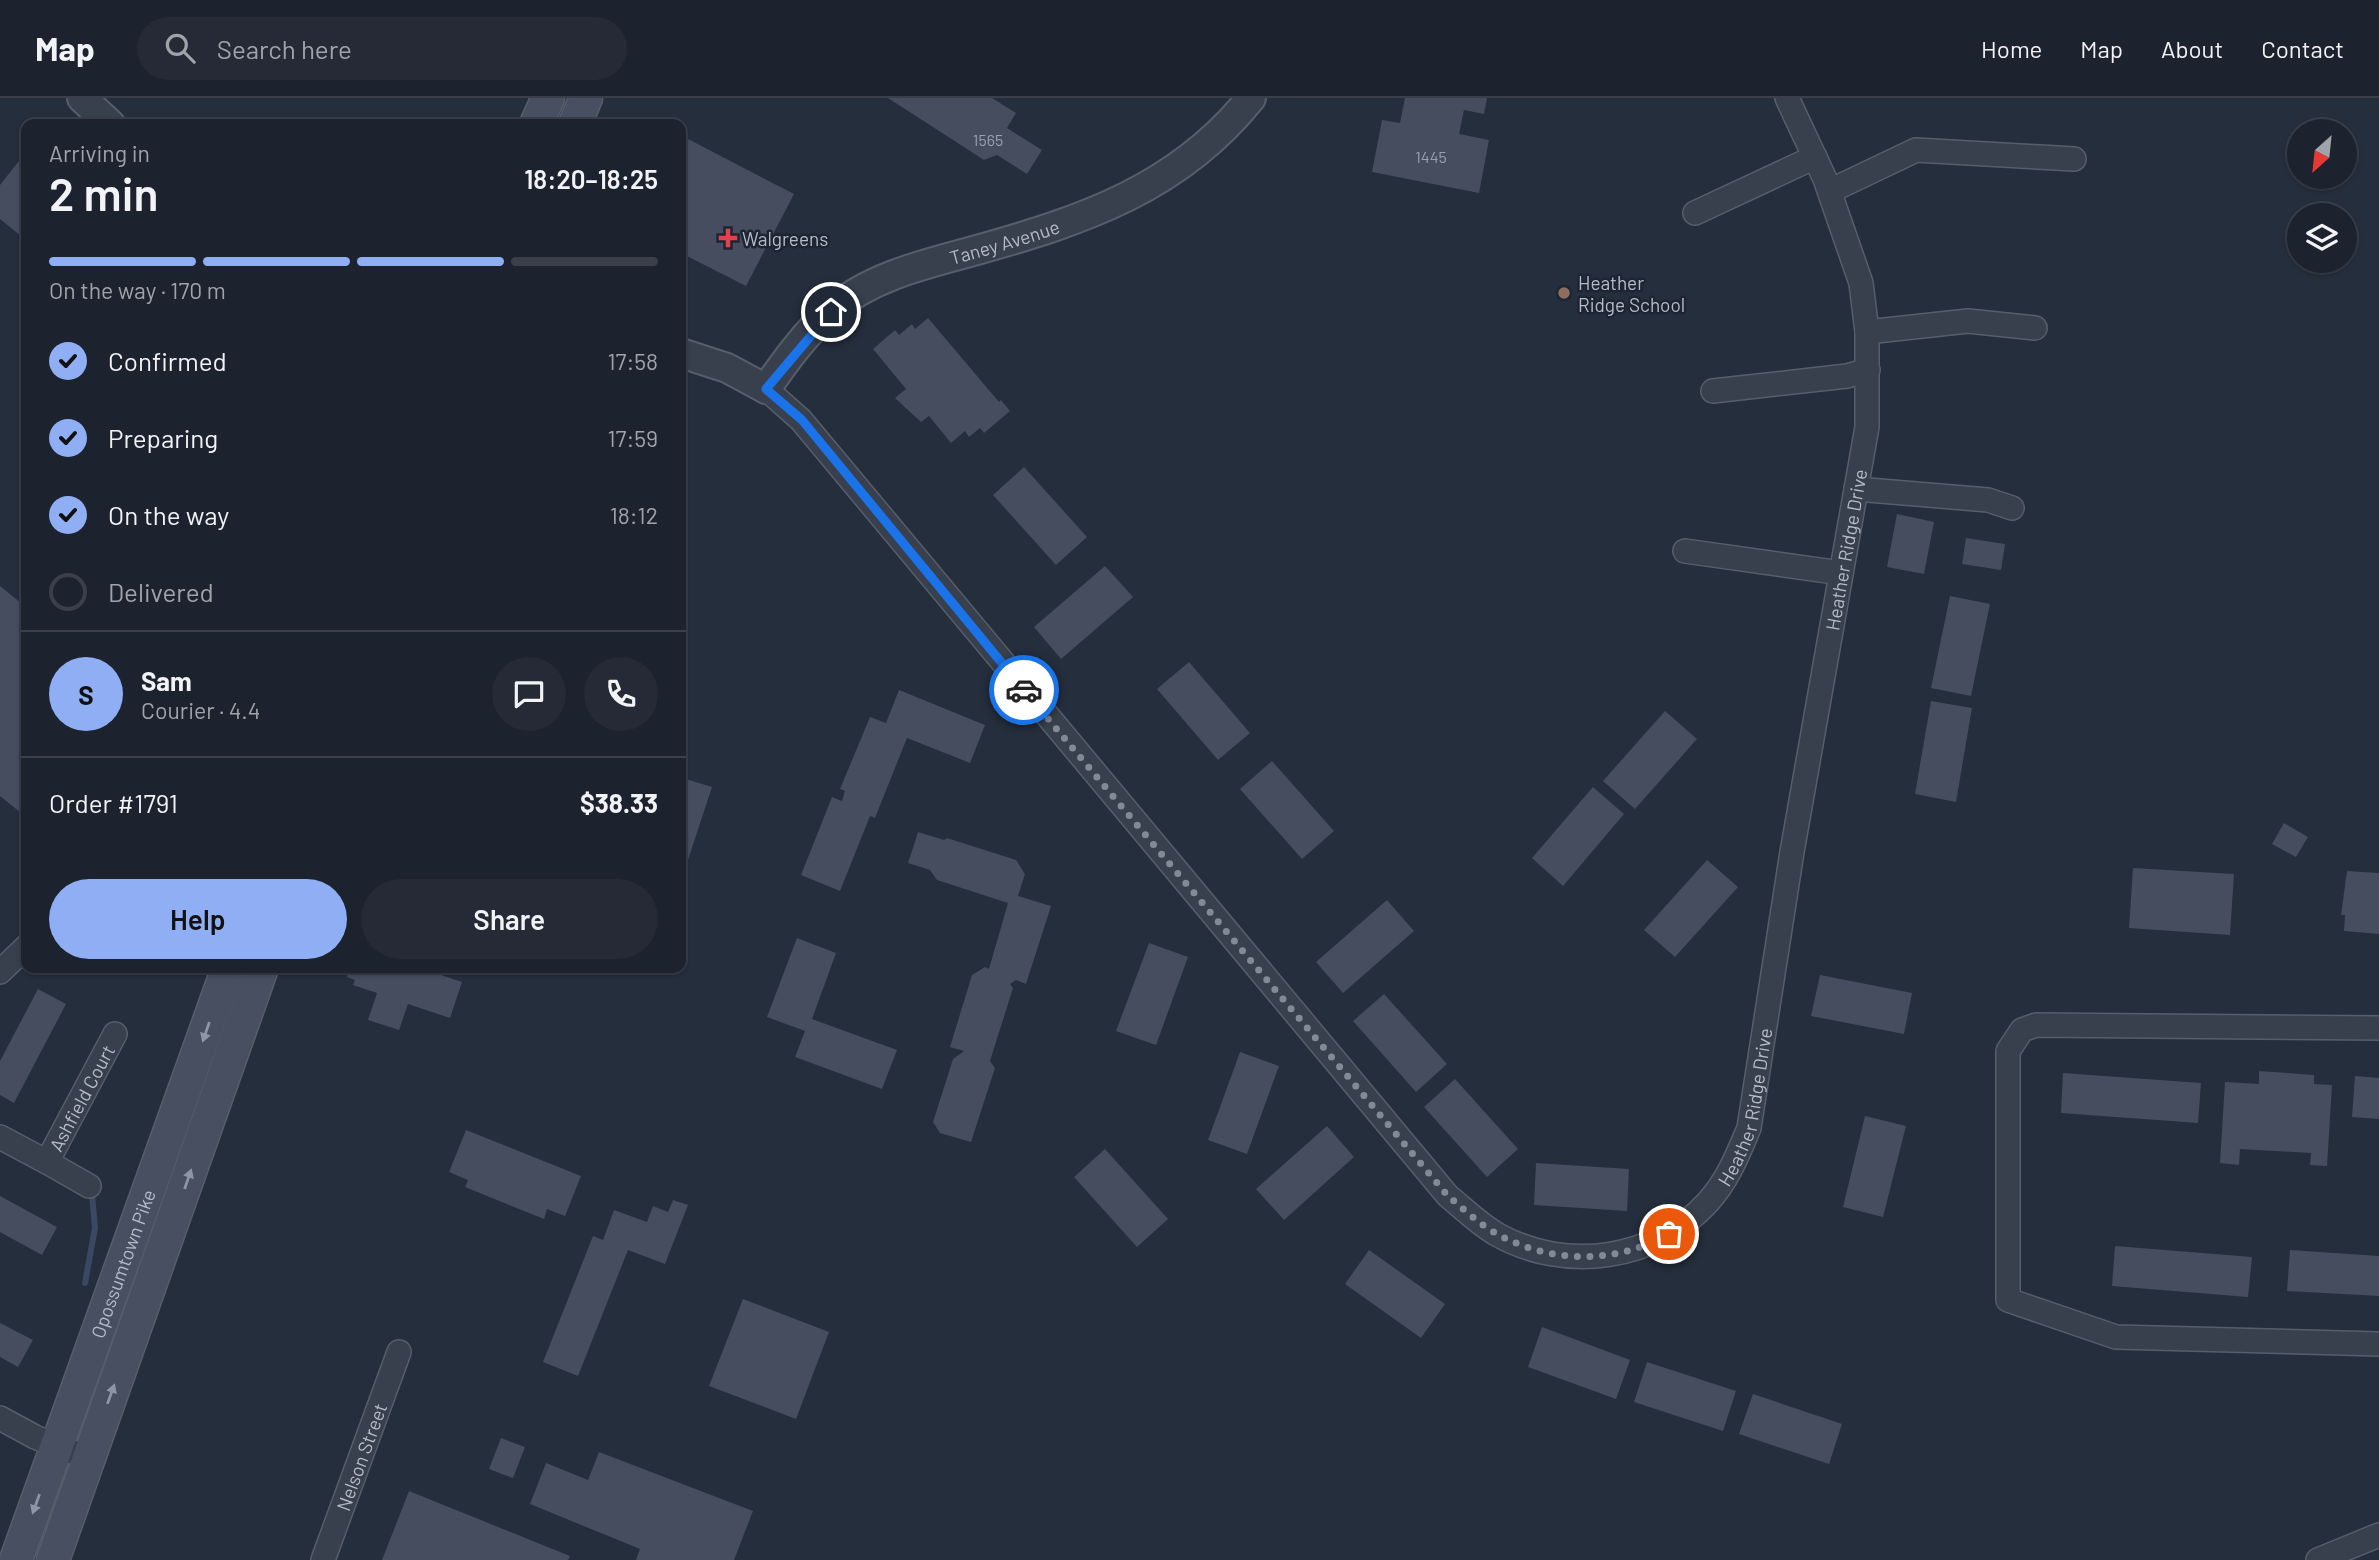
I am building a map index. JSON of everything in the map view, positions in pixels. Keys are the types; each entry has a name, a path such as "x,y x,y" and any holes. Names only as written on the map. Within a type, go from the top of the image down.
{"main road":[{"path":"538,119 548,98"},
{"path":"577,119 586,98"},
{"name":"Opossumtown Pike","path":"16,1560 226,973"},
{"name":"Opossumtown Pike","path":"53,1560 260,973"}],"street":[{"path":"82,98 105,119"},
{"name":"Taney Avenue","path":"766,389 831,312 857,293 882,279 1050,229 1137,194 1178,168 1238,114 1251,98"},
{"name":"Heather Ridge Drive","path":"766,389 802,420 1448,1196 1497,1234 1529,1249 1569,1258 1626,1252 1656,1241 1682,1226 1709,1201 1732,1169 1749,1128 1792,852 1867,427 1867,332 1861,283 1830,191 1787,98"},
{"path":"1830,191 1916,150 2074,159"},
{"path":"1695,213 1815,157"},
{"path":"1867,332 1968,321 2035,328"},
{"path":"686,355 727,368 766,389"},
{"path":"1713,391 1847,376 1868,370"},
{"path":"686,372 721,383 766,389"},
{"path":"1856,489 1988,500 2012,508"},
{"path":"1685,551 1841,573"},
{"path":"0,972 21,952"},
{"path":"2379,1028 2036,1025 2022,1030 2008,1051 2008,1300 2116,1337 2379,1344"},
{"name":"Ashfield Court","path":"47,1163 115,1034"},
{"name":"Ashfield Court","path":"0,1136 89,1186"},
{"name":"Nelson Street","path":"323,1560 399,1352"},
{"path":"0,1418 57,1447 88,1458"},
{"path":"2318,1560 2379,1535"}],"building":[{"path":"888,98 992,98 1016,113 1007,128 1042,150 1027,174 997,155 984,160"},
{"path":"1405,98 1487,98 1484,114 1464,110 1459,134 1489,140 1479,193 1372,172 1382,120 1400,123"},
{"path":"688,139 794,194 746,286 686,256"},
{"path":"21,158 21,236 0,219 0,185"},
{"path":"928,318 999,402 1001,400 1010,411 984,433 980,428 969,437 965,431 951,443 929,416 921,422 895,398 906,389 873,349 895,330 899,335 912,324 915,329"},
{"path":"1024,467 1087,537 1056,565 993,495"},
{"path":"1897,514 1934,522 1924,574 1887,567"},
{"path":"1966,538 2005,544 2001,570 1962,564"},
{"path":"1105,566 1133,597 1061,659 1034,627"},
{"path":"0,586 21,603 21,813 0,796"},
{"path":"1950,596 1990,604 1971,696 1931,688"},
{"path":"1189,662 1250,733 1218,760 1157,689"},
{"path":"899,690 985,725 970,763 907,738 875,818 870,816 840,891 801,875 832,797 842,801 845,791 840,789 870,717 886,723"},
{"path":"1931,701 1972,708 1956,802 1915,794"},
{"path":"1665,711 1697,739 1635,809 1603,781"},
{"path":"1272,761 1334,831 1302,859 1240,789"},
{"path":"686,779 712,787 686,866"},
{"path":"1593,787 1624,814 1563,886 1532,858"},
{"path":"2284,823 2308,837 2296,857 2272,844"},
{"path":"918,832 944,840 947,838 1016,860 1025,874 1018,896 1051,906 1026,984 1016,980 1010,984 1013,988 990,1061 995,1068 971,1142 940,1133 933,1122 953,1059 964,1051 950,1047 972,975 985,967 989,969 1008,903 937,880 930,870 908,863"},
{"path":"1707,860 1738,887 1675,957 1644,930"},
{"path":"2133,868 2234,874 2230,935 2129,928"},
{"path":"2347,871 2379,873 2379,934 2344,931 2345,915 2341,915"},
{"path":"1387,900 1414,931 1343,993 1316,962"},
{"path":"797,938 836,953 812,1019 897,1050 882,1089 795,1057 805,1031 767,1017"},
{"path":"1149,943 1188,957 1156,1045 1116,1031"},
{"path":"348,973 435,973 462,982 450,1018 408,1004 399,1030 368,1020 377,993 353,985 355,980 347,977"},
{"path":"1820,975 1912,993 1904,1034 1811,1016"},
{"path":"38,989 66,1004 14,1103 0,1095 0,1061"},
{"path":"1384,994 1447,1064 1416,1092 1353,1021"},
{"path":"1240,1052 1279,1066 1247,1154 1208,1140"},
{"path":"2259,1071 2314,1075 2314,1084 2332,1085 2327,1166 2310,1165 2311,1153 2240,1149 2239,1165 2220,1163 2225,1082 2259,1084"},
{"path":"2063,1073 2201,1083 2198,1123 2061,1113"},
{"path":"2355,1076 2379,1078 2379,1119 2352,1117"},
{"path":"1455,1079 1518,1149 1487,1177 1424,1107"},
{"path":"1865,1116 1906,1126 1883,1217 1843,1207"},
{"path":"1327,1126 1354,1157 1284,1220 1256,1189"},
{"path":"466,1130 581,1176 565,1216 547,1209 544,1219 465,1187 468,1180 449,1172"},
{"path":"1105,1149 1168,1219 1137,1247 1074,1177"},
{"path":"1536,1163 1629,1169 1627,1211 1534,1205"},
{"path":"0,1196 57,1227 42,1255 0,1232"},
{"path":"673,1200 688,1205 665,1264 628,1250 578,1376 543,1362 593,1236 603,1240 614,1210 647,1222 653,1206 668,1212"},
{"path":"2115,1246 2252,1257 2248,1297 2112,1286"},
{"path":"1369,1250 1445,1304 1421,1338 1345,1284"},
{"path":"2290,1250 2379,1256 2379,1296 2287,1291"},
{"path":"743,1299 829,1332 796,1419 709,1386"},
{"path":"0,1323 33,1340 18,1367 0,1357"},
{"path":"1542,1327 1630,1360 1616,1399 1528,1367"},
{"path":"1647,1362 1736,1391 1723,1431 1634,1402"},
{"path":"1753,1394 1842,1424 1829,1464 1739,1434"},
{"path":"501,1438 525,1447 513,1478 489,1469"},
{"path":"599,1452 753,1511 734,1560 636,1560 640,1549 530,1504 546,1463 588,1480"},
{"path":"409,1491 570,1556 568,1560 382,1560"}],"waterway":[{"path":"85,1283 95,1228 92,1194"}],"way so far":[{"path":"1024,690 1448,1196 1497,1234 1529,1249 1569,1258 1626,1252 1669,1234"}],"place":[{"name":"Walgreens","path":"728,238"},
{"name":"Heather Ridge School","path":"1564,293"}],"route":[{"path":"831,312 766,389 789,406 802,420 1024,690"}]}
